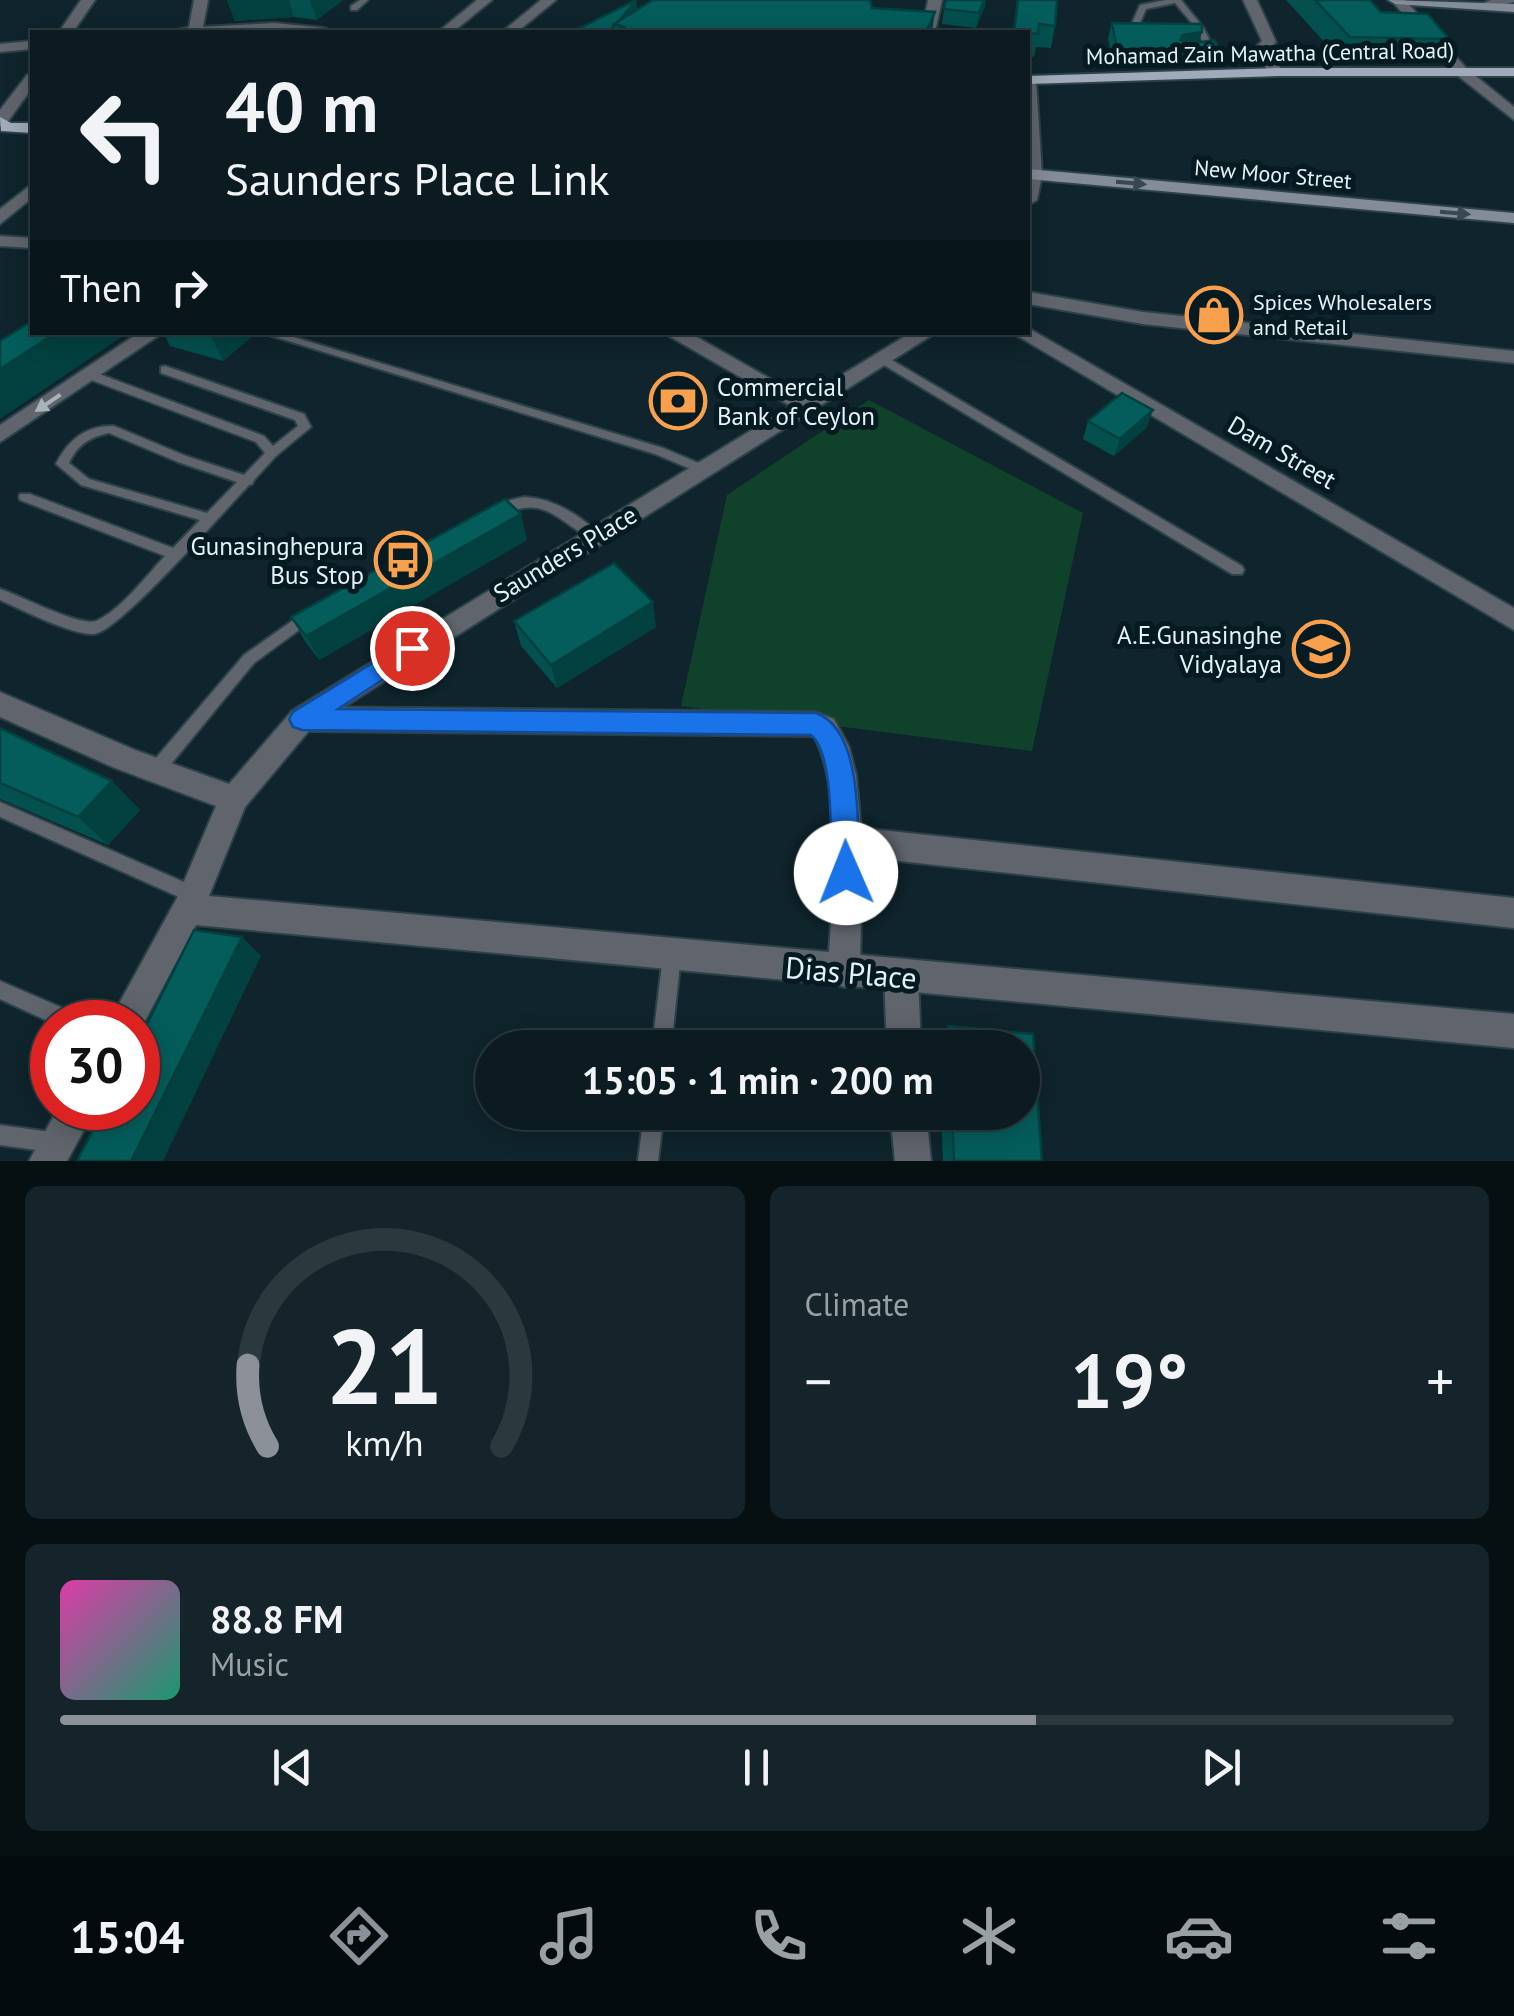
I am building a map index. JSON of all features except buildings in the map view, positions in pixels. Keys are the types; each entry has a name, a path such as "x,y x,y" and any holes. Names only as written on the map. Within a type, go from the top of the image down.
{"main road":[{"path":"1397,0 1514,8"},
{"name":"Mohamad Zain Mawatha (Central Road)","path":"1030,80 1277,72 1514,72"},
{"path":"0,122 6,128 30,130"},
{"path":"0,135 30,130"},
{"name":"New Moor Street","path":"1031,175 1514,218"}],"street":[{"path":"67,30 88,0"},
{"path":"201,0 195,30 272,30"},
{"path":"448,30 485,0"},
{"path":"512,30 550,0"},
{"path":"929,30 935,0"},
{"path":"1250,0 1268,42 1259,50 1277,72"},
{"path":"1397,0 1462,72 1514,115"},
{"path":"1486,5 1509,0"},
{"path":"0,48 30,45"},
{"path":"0,122 30,81"},
{"path":"1030,143 1031,175"},
{"path":"0,219 30,191"},
{"path":"0,241 30,243"},
{"path":"1030,298 1143,318 1514,356"},
{"path":"0,435 150,335"},
{"path":"677,335 809,407"},
{"name":"Saunders Place","path":"138,1000 191,902 234,799 302,719 922,335"},
{"name":"Dam Street","path":"1026,335 1514,620"},
{"path":"0,704 234,799"},
{"path":"302,719 816,724 829,734 839,761 847,841 844,972"},
{"path":"847,841 1514,914"},
{"name":"Dias Place","path":"191,902 844,972 1514,1031"},
{"path":"901,976 903,1030"},
{"path":"53,1152 66,1130"},
{"path":"910,1130 913,1161"}],"lane":[{"path":"354,8 364,0"},
{"path":"1136,23 1143,7 1177,0 1200,27 1208,45 1200,53 1183,54"},
{"path":"274,335 659,451 704,470"},
{"path":"883,359 1237,570"},
{"path":"0,594 76,626 96,628 121,611 272,453 304,426 300,417 165,370"},
{"path":"90,375 260,439 272,453"},
{"path":"211,519 85,482 62,464 68,450 89,433 110,429 248,481"},
{"path":"25,497 176,556"},
{"path":"479,521 510,503 528,499 550,504 595,537"},
{"path":"156,770 250,659 317,610"},
{"path":"0,809 191,902"},
{"path":"663,1030 672,955"},
{"path":"0,990 30,1003"},
{"path":"648,1161 652,1130"},
{"path":"0,1135 53,1152"}],"green space":[{"path":"869,400 1083,513 1032,751 681,706 727,495"}],"place":[{"name":"Spices Wholesalers and Retail","path":"1214,315"},
{"name":"Commercial Bank of Ceylon","path":"678,401"},
{"name":"Gunasinghepura Bus Stop","path":"403,560"},
{"name":"A.E.Gunasinghe Vidyalaya","path":"1321,649"}],"route":[{"path":"412,648 302,719 816,724 829,734 839,761 846,873"}]}
